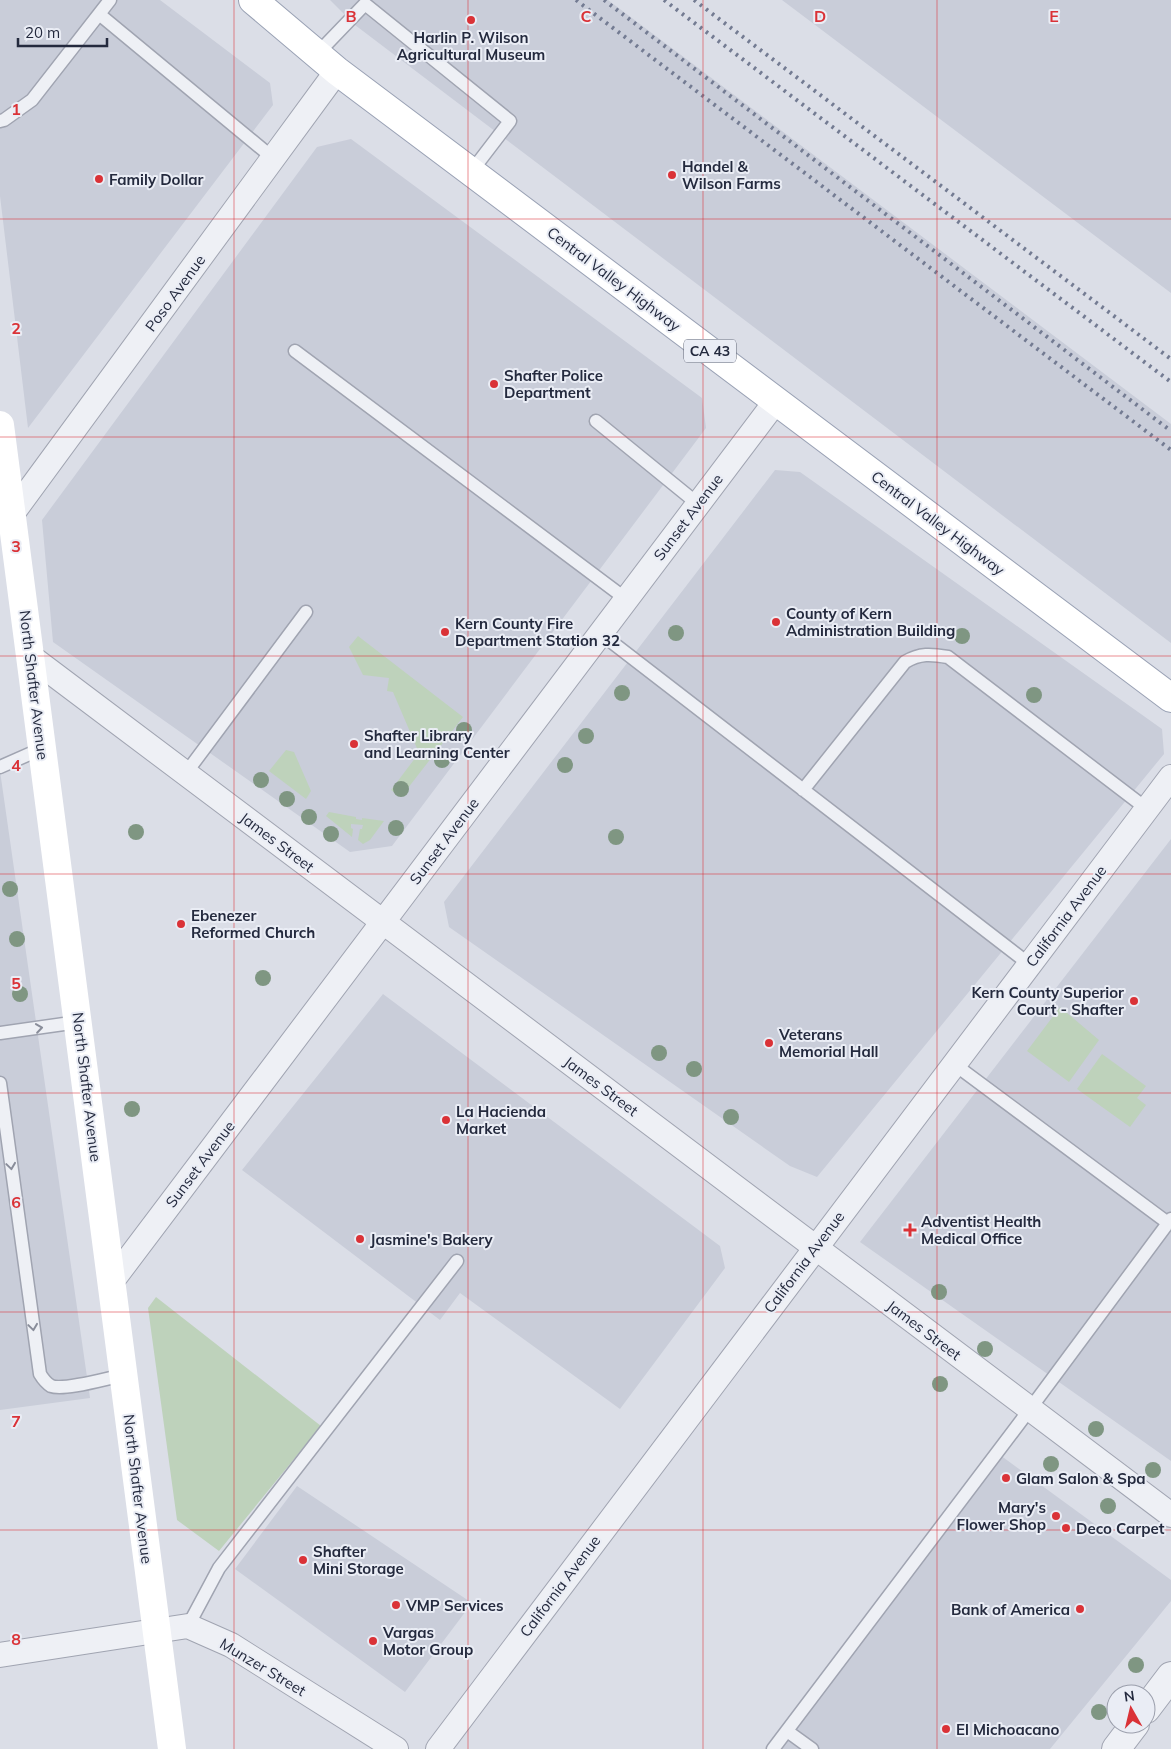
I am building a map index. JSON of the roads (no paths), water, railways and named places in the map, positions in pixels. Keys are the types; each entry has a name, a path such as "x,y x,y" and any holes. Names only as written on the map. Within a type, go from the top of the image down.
{"main road":[{"name":"Central Valley Highway","path":"253,0 327,63 1171,698"},
{"name":"North Shafter Avenue","path":"0,425 172,1749"}],"street":[{"name":"Poso Avenue","path":"12,514 273,158 327,63"},
{"name":"Sunset Avenue","path":"112,1282 776,400"},
{"name":"James Street","path":"31,657 1171,1515"},
{"name":"California Avenue","path":"438,1749 1171,777"},
{"path":"0,1655 188,1626"},
{"name":"Munzer Street","path":"188,1626 232,1645 396,1749"},
{"path":"1156,1696 1171,1676"},
{"path":"1116,1749 1127,1734"}],"lane":[{"path":"0,121 32,100 110,0"},
{"path":"327,63 365,4 510,121 471,172"},
{"path":"100,14 273,158"},
{"path":"295,351 626,599"},
{"path":"596,421 698,504"},
{"path":"186,773 306,612"},
{"path":"600,633 1029,964"},
{"path":"802,790 905,662 914,656 926,654 948,657 1147,809"},
{"path":"0,767 43,748"},
{"path":"0,1033 78,1022"},
{"path":"773,1749 1170,1221 954,1064"},
{"path":"0,1083 40,1374 44,1381 52,1386 68,1386 124,1376"},
{"path":"188,1626 219,1568 457,1261"},
{"path":"787,1731 812,1749"}],"railway":[{"path":"576,0 1171,450"},
{"path":"604,0 1171,431"},
{"path":"664,0 1171,382"},
{"path":"694,0 1171,359"}],"place":[{"name":"Harlin P. Wilson Agricultural Museum","path":"471,20"},
{"name":"Handel & Wilson Farms","path":"672,175"},
{"name":"Family Dollar","path":"99,179"},
{"name":"Shafter Police Department","path":"494,384"},
{"name":"County of Kern Administration Building","path":"776,622"},
{"name":"Kern County Fire Department Station 32","path":"445,632"},
{"name":"Shafter Library and Learning Center","path":"354,744"},
{"name":"Ebenezer Reformed Church","path":"181,924"},
{"name":"Kern County Superior Court - Shafter","path":"1134,1001"},
{"name":"Veterans Memorial Hall","path":"769,1043"},
{"name":"La Hacienda Market","path":"446,1120"},
{"name":"Adventist Health Medical Office","path":"910,1230"},
{"name":"Jasmine's Bakery","path":"360,1239"},
{"name":"Glam Salon & Spa","path":"1006,1478"},
{"name":"Mary's Flower Shop","path":"1056,1516"},
{"name":"Deco Carpet","path":"1066,1528"},
{"name":"Shafter Mini Storage","path":"303,1560"},
{"name":"VMP Services","path":"396,1605"},
{"name":"Bank of America","path":"1080,1609"},
{"name":"Vargas Motor Group","path":"373,1641"},
{"name":"El Michoacano","path":"946,1729"}]}
